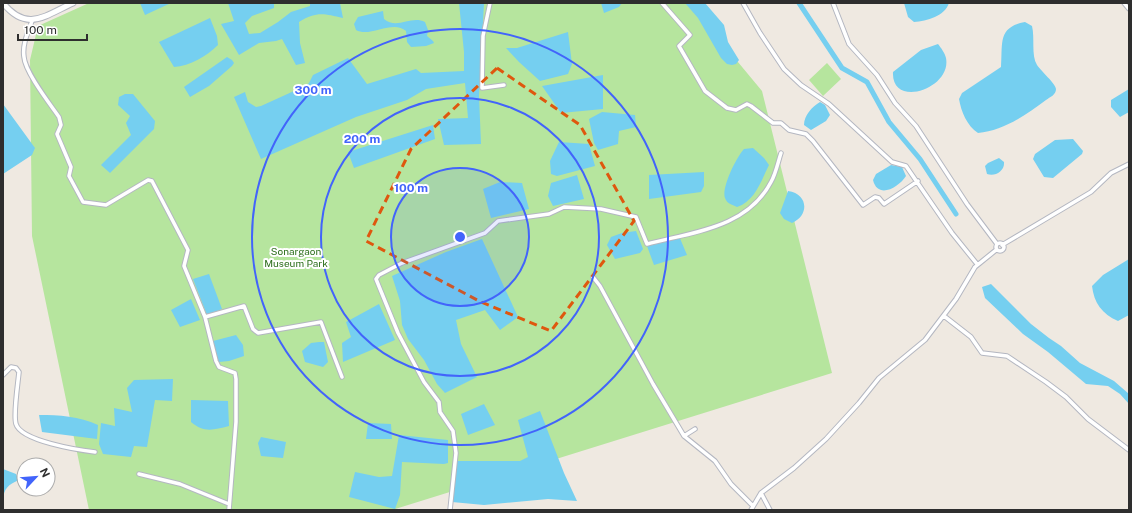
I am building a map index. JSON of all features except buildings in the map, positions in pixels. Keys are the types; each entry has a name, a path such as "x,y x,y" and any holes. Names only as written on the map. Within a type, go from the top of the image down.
{"main road":[{"path":"3,3 22,19 32,21 73,3"}],"street":[{"path":"490,3 483,36 481,76 482,88 504,85"},
{"path":"662,3 690,35 679,46 705,91 732,110 746,104 752,106 773,123 781,122 789,130 806,134 863,204 876,198 884,204 918,181"},
{"path":"743,3 760,33 784,69 801,85 830,104 892,162 906,166 918,181 952,233 977,264"},
{"path":"833,3 849,44 877,75 895,103 916,126 967,204 997,244 1002,245 1080,199 1091,192 1111,173 1129,164"},
{"path":"1124,3 1129,9"},
{"path":"32,21 24,48 24,59 30,74 59,117 61,125 57,134 71,167 69,176 83,202 106,205 148,180 152,181 188,250 184,266 205,317 218,366 235,373 236,379 236,422 229,510"},
{"path":"450,510 456,453 453,431 440,412 439,402 424,382 398,332 376,279 379,275 408,260 485,233 498,221 549,214 564,207 601,208 636,217 647,244 695,232 736,219 755,204 771,182 781,153"},
{"path":"751,510 761,493 794,468 826,439 879,378 925,340 944,316 977,264 996,250 997,244"},
{"path":"996,250 1002,251 1004,247 1002,245"},
{"path":"593,278 600,286 653,384 684,436 715,461 731,484 752,506"},
{"path":"205,317 244,306 255,332 262,333 321,322 342,377"},
{"path":"944,316 971,337 982,353 1006,356 1046,382 1066,397 1088,419 1129,450"},
{"path":"3,375 11,367 16,368 19,372 16,423 20,431 28,436 66,447 95,452"},
{"path":"684,436 695,429"},
{"path":"139,474 180,484 229,504"},
{"path":"761,493 770,510"}],"highlighted area":[{"path":"497,68 580,125 634,221 551,331 481,302 366,241 411,149"}],"green space":[{"name":"Sonargaon Museum Park","path":"89,3 689,3 762,91 832,373 392,510 89,510 32,236 30,60 38,26"},
{"path":"827,63 841,79 823,96 809,80"}],"water":[{"path":"140,3 171,3 145,15"},
{"path":"228,3 274,3 274,8 252,16 245,23 249,34 260,33 291,12 310,6 310,3 340,3 343,18 321,14 311,16 299,22 300,43 305,63 296,65 282,39 259,43 239,55 221,24 234,21"},
{"path":"459,3 484,3 479,96 481,144 444,145 438,119 468,118 465,83 426,89 407,100 356,117 261,159 234,97 245,92 248,102 256,107 261,106 305,86 309,83 313,75 348,58 367,84 416,69 421,73 464,71 464,52"},
{"path":"601,3 622,3 619,7 604,13"},
{"path":"685,3 705,3 724,25 728,42 739,60 736,64 727,64 721,58 698,18"},
{"path":"904,3 949,3 944,11 935,17 914,22 908,17"},
{"path":"383,11 384,19 389,22 399,23 420,20 425,22 428,30 427,36 434,43 426,46 411,47 407,42 406,31 395,27 368,32 356,30 354,24 358,17"},
{"path":"210,18 217,36 218,45 198,60 186,65 174,67 159,42"},
{"path":"1025,22 1032,26 1035,61 1055,87 1055,93 1030,111 1005,126 987,132 978,133 965,118 959,99 962,93 1001,67 1002,44 1006,32 1016,24"},
{"path":"568,32 572,64 568,74 540,81 506,48 517,48"},
{"path":"938,44 944,52 946,58 945,69 940,78 931,86 921,90 910,92 901,90 895,83 893,72 921,50"},
{"path":"227,57 234,63 232,66 209,86 190,97 184,87"},
{"path":"603,75 603,109 561,113 542,86"},
{"path":"1129,89 1129,112 1120,117 1111,107 1111,100"},
{"path":"125,94 133,94 155,121 154,129 110,173 101,165 131,135 126,123 130,116 118,105 119,97"},
{"path":"820,102 825,105 830,115 826,121 811,130 804,125 804,121 811,109"},
{"path":"3,104 35,148 32,155 3,174"},
{"path":"602,112 635,115 636,127 619,131 618,144 598,150 594,143 589,119"},
{"path":"433,125 435,139 354,168 348,152"},
{"path":"1073,139 1083,151 1082,154 1053,178 1044,177 1033,159 1035,154 1055,140"},
{"path":"559,142 589,144 595,166 557,176 551,174 550,161"},
{"path":"753,148 769,165 757,190 748,200 737,207 727,202 724,193 725,187 730,172 741,153 744,149"},
{"path":"999,158 1004,162 1001,171 993,175 987,174 985,166"},
{"path":"891,165 902,167 906,176 899,184 889,190 879,189 873,180 876,174"},
{"path":"704,172 704,186 701,192 649,199 649,175"},
{"path":"577,175 584,199 553,206 548,196 551,183"},
{"path":"500,182 522,183 529,209 491,218 483,189"},
{"path":"788,191 800,196 804,206 802,215 798,220 792,223 784,219 780,213"},
{"path":"636,231 643,249 640,253 615,259 607,245 611,237 622,233"},
{"path":"679,236 687,255 654,265 647,246"},
{"path":"482,239 518,317 500,330 485,310 456,320 461,344 477,377 445,393 437,384 424,360 408,339 402,325 400,301 392,276 446,252"},
{"path":"1129,259 1129,315 1118,321 1107,315 1097,303 1092,286 1103,275"},
{"path":"209,274 222,309 207,315 193,279"},
{"path":"991,284 1031,324 1061,346 1080,363 1114,381 1129,394 1129,404 1120,394 1108,386 1086,384 1048,352 1023,334 985,298 982,287"},
{"path":"191,299 200,320 180,327 171,310"},
{"path":"379,304 395,340 343,362 342,343 351,337 346,322"},
{"path":"236,335 243,345 244,356 229,361 219,362 213,341"},
{"path":"324,342 328,362 323,367 305,362 302,351 311,343"},
{"path":"173,379 172,401 155,400 147,447 134,446 131,457 103,454 99,444 101,423 115,426 114,408 132,412 127,388 134,380"},
{"path":"191,400 228,401 229,426 209,430 200,428 191,422"},
{"path":"484,404 495,425 468,435 461,414"},
{"path":"540,411 564,473 577,501 548,499 484,505 452,502 456,461 520,461 528,457 518,420"},
{"path":"39,415 69,417 91,422 98,425 97,439 42,432"},
{"path":"368,423 391,424 392,439 366,439"},
{"path":"399,435 448,440 448,463 402,462 400,495 395,509 349,497 355,472 379,477 392,476"},
{"path":"261,437 286,442 283,458 261,456 258,443"},
{"path":"3,469 16,474 16,482 7,487 3,500"}],"waterway":[{"path":"799,3 842,68 867,82 889,122 920,159 956,214"}]}
